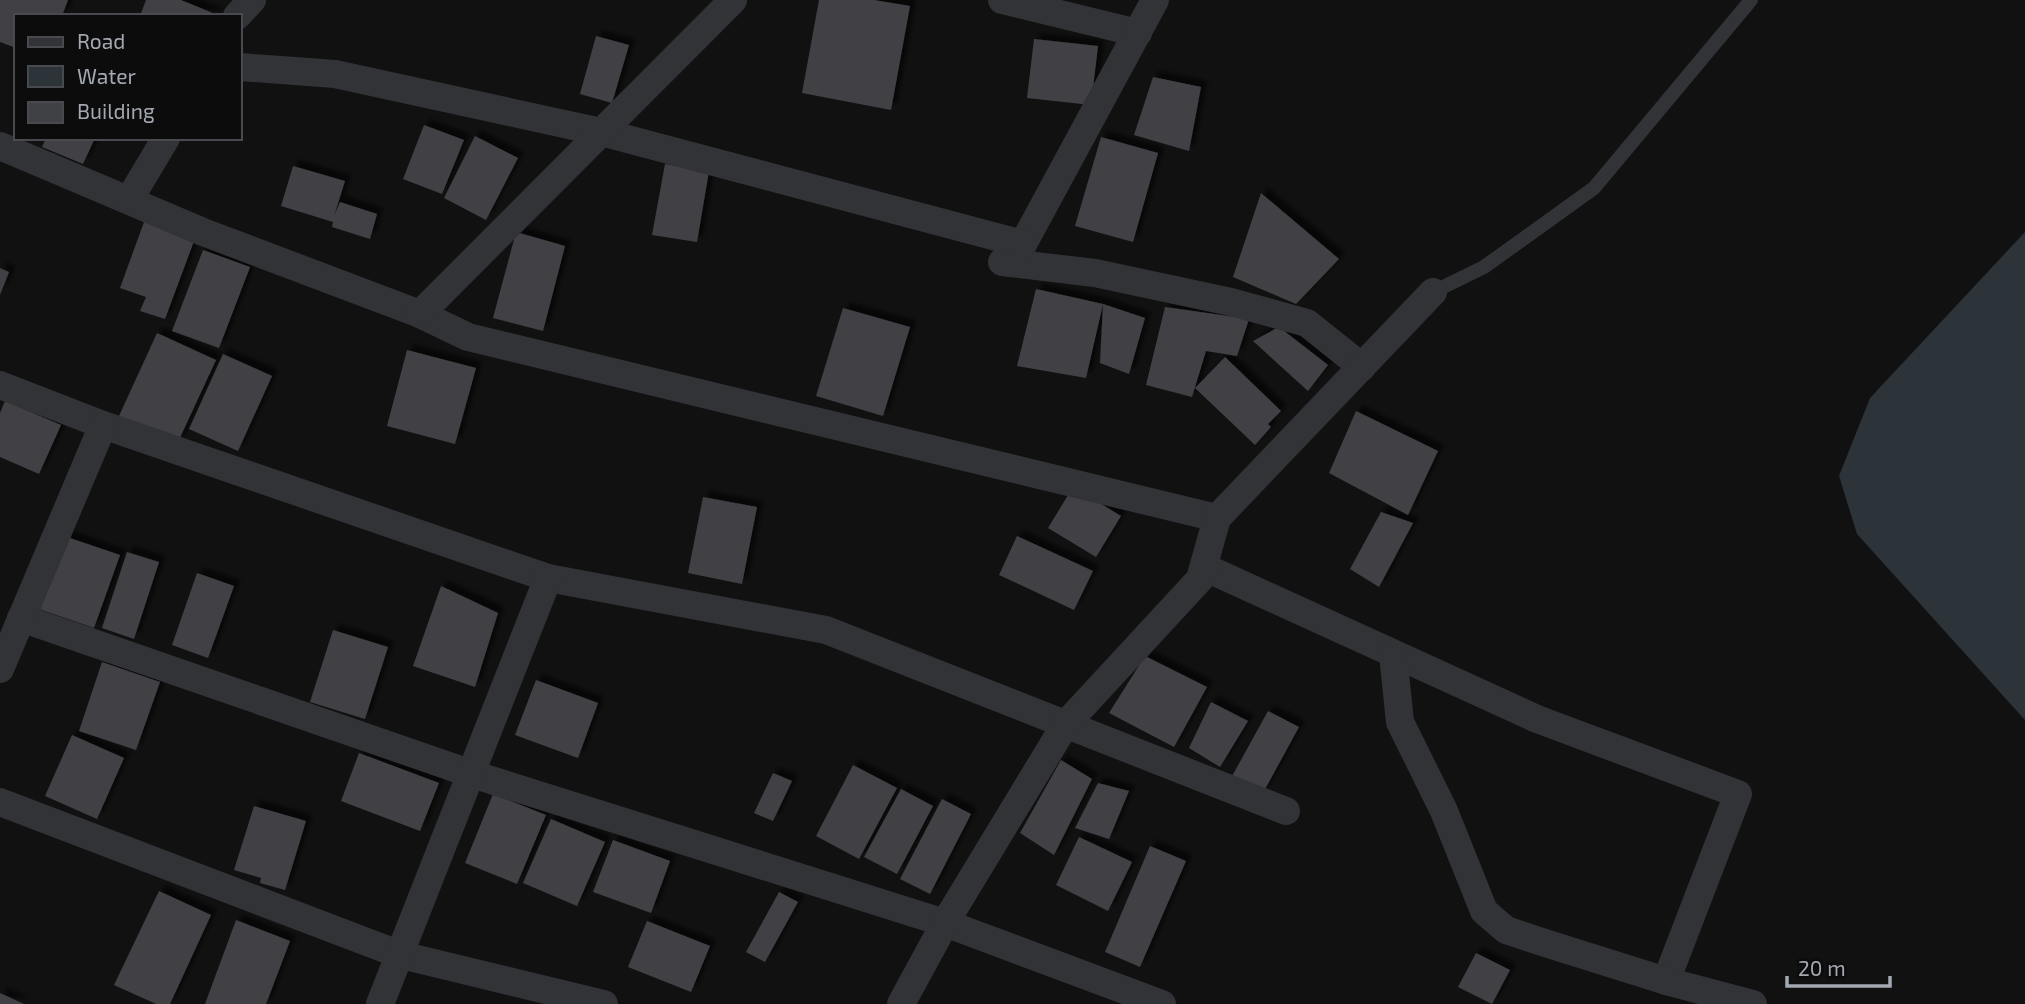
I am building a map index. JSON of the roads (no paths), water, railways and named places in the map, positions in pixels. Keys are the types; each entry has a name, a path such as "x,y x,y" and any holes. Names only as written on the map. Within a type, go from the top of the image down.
{"street":[{"path":"239,14 252,0"},
{"path":"420,314 733,0"},
{"path":"1002,0 1138,33"},
{"path":"1155,0 1023,244 1002,262 1095,273 1231,302 1307,323 1362,367"},
{"path":"242,68 335,74 601,132 1023,244"},
{"path":"129,200 165,140"},
{"path":"0,146 203,232 420,314 468,337 1217,518"},
{"path":"901,1004 945,923 1065,725 1200,579 1217,518 1433,292"},
{"path":"0,385 103,425 548,578 826,630 1286,811"},
{"path":"0,669 103,425"},
{"path":"1204,567 1537,719 1738,794 1666,981"},
{"path":"380,1004 548,578"},
{"path":"21,618 472,774 945,923 1162,1004"},
{"path":"1392,654 1400,722 1444,811 1484,911 1506,930 1666,981 1753,1004"},
{"path":"0,802 401,955 604,1004"}],"lane":[{"path":"1433,292 1484,267 1594,188 1751,0"}],"water":[{"path":"2025,232 2025,720 1857,534 1839,476 1870,398"}]}
